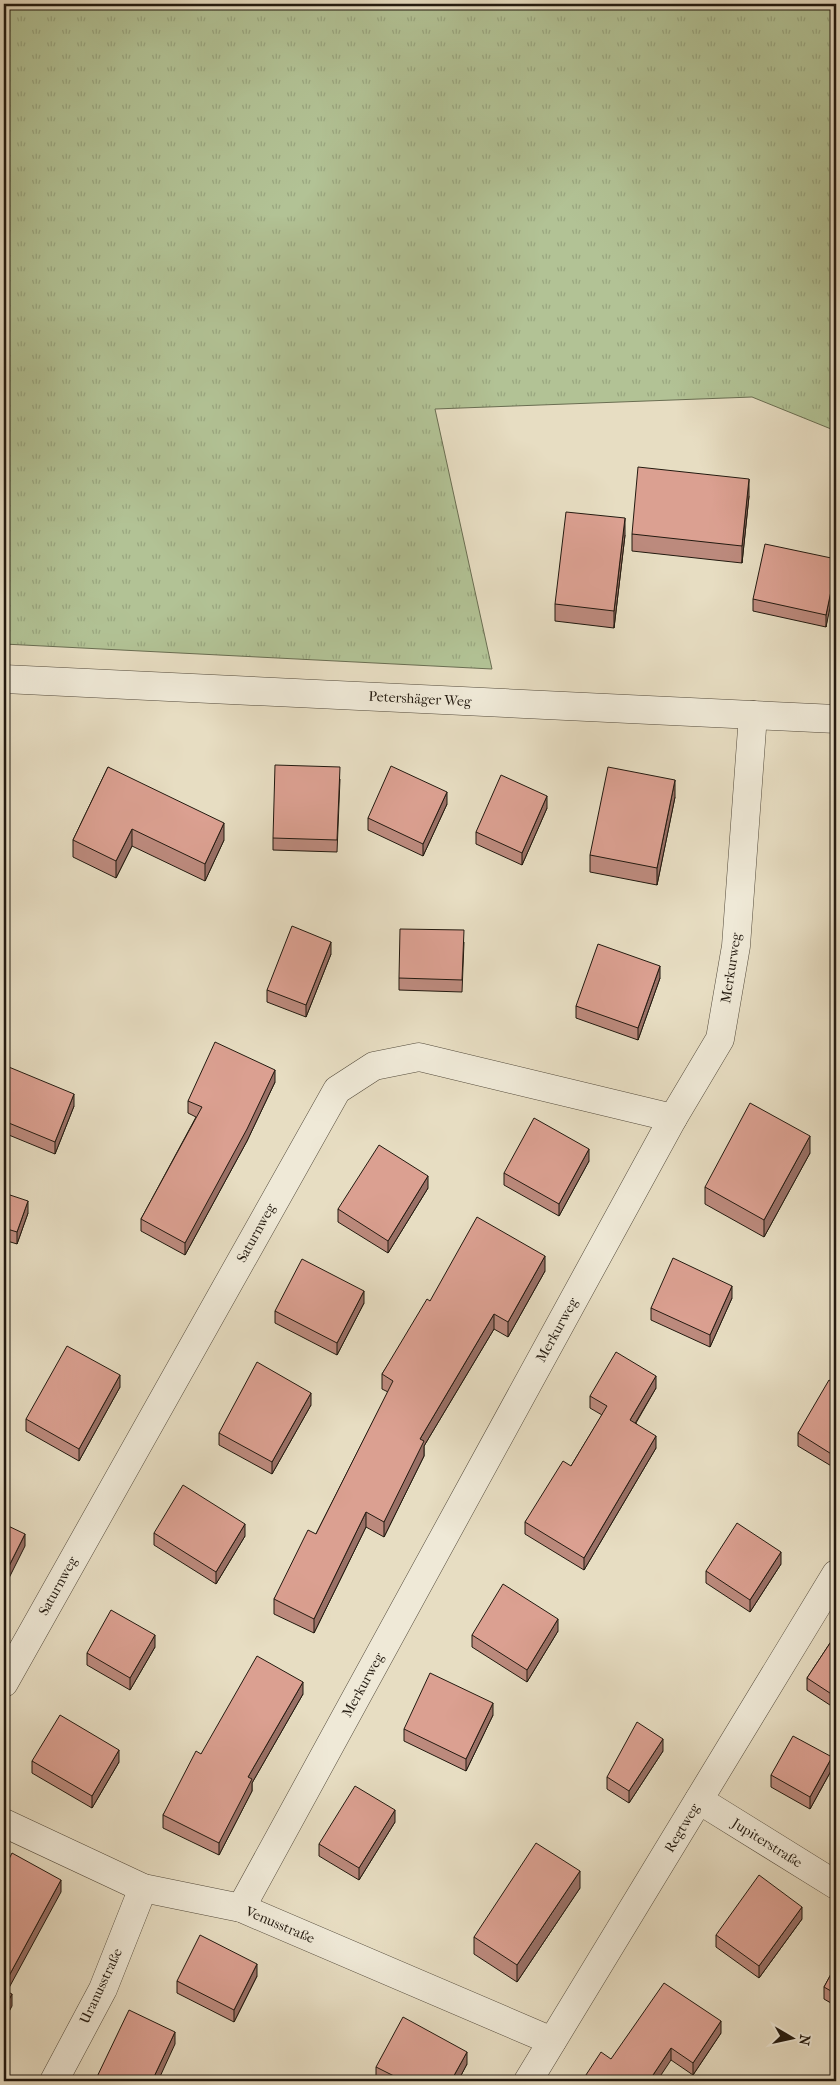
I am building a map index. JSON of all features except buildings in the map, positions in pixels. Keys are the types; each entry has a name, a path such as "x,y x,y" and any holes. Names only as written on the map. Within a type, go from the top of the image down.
{"street":[{"name":"Petershäger Weg","path":"4,679 836,719"},
{"name":"Merkurweg","path":"241,1908 673,1118 720,1039 736,946 753,715"},
{"name":"Saturnweg","path":"4,1683 337,1090 374,1066 419,1057 673,1118"},
{"name":"Regtweg","path":"528,2081 836,1574"},
{"name":"Jupiterstraße","path":"699,1800 836,1885"},
{"name":"Venusstraße","path":"4,1823 143,1888 241,1908 552,2041"},
{"name":"Uranusstraße","path":"54,2081 103,1989 143,1888"}],"green space":[{"path":"4,4 836,4 836,431 752,397 435,409 492,669 4,644"}]}
